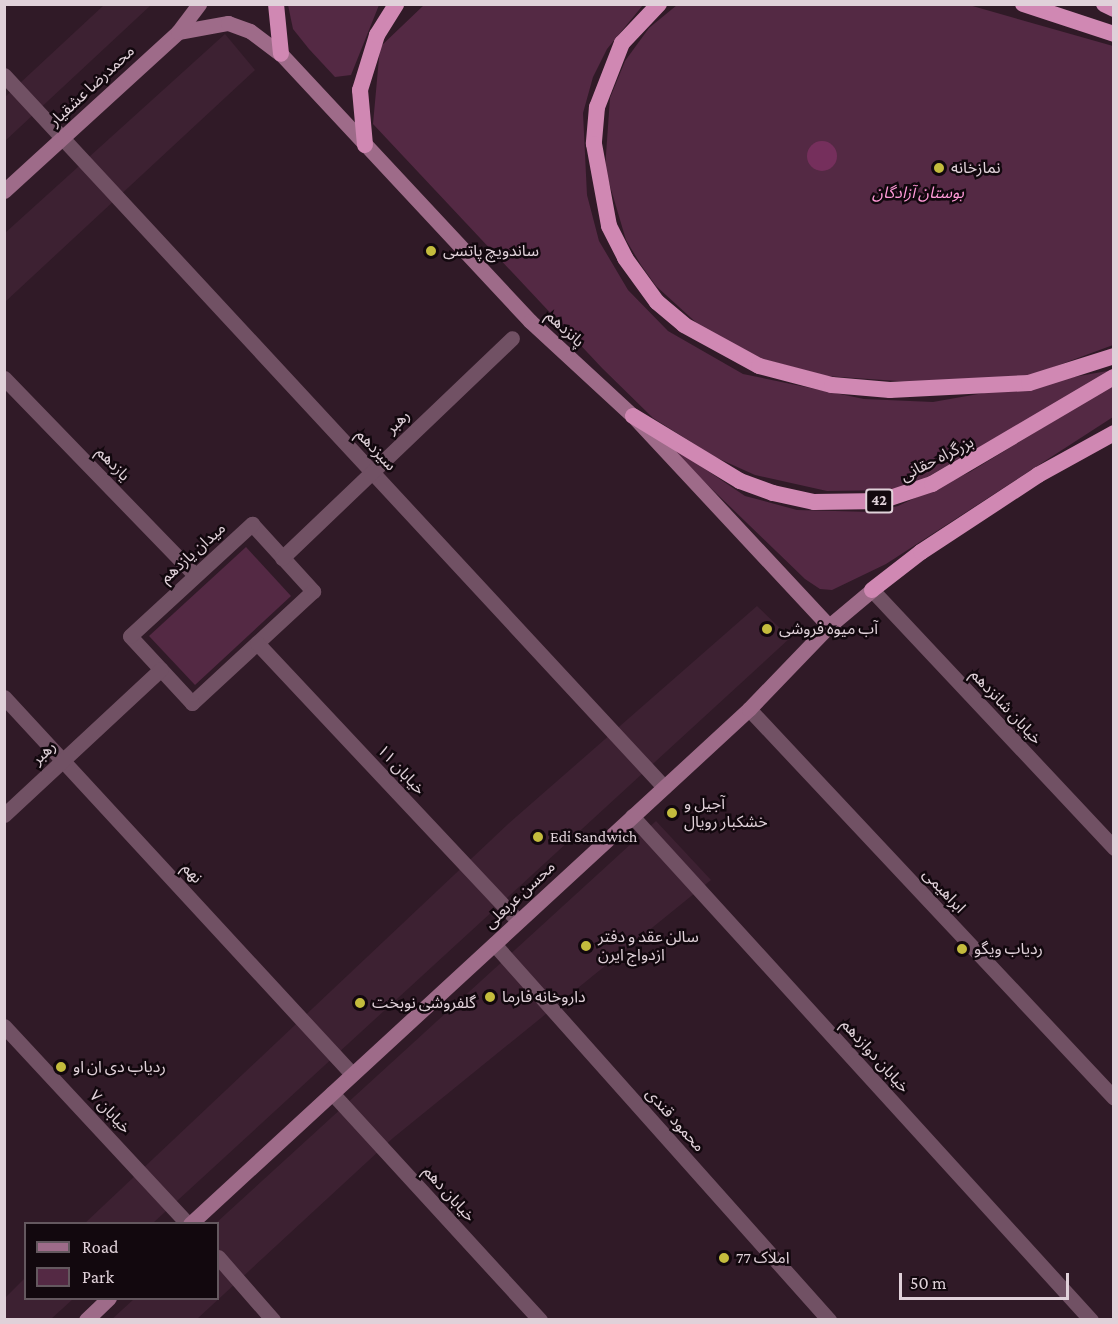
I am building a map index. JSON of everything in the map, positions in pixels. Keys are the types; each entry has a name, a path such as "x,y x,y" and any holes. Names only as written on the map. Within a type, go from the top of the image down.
{"highway":[{"path":"276,4 281,54"},
{"path":"365,145 360,90 377,35 396,4"},
{"path":"659,4 622,43 597,107 594,144 609,226 625,258 657,302 684,325 759,366 832,385 890,390 1029,383 1113,356"},
{"path":"1023,4 1113,34"},
{"path":"1104,4 1113,9"},
{"name":"بزرگراه حقانی","path":"633,416 740,481 773,493 814,502 881,501 932,484 1113,377"},
{"path":"872,590 921,552 1038,475 1113,433"}],"main road":[{"name":"محمدرضا عشقیار","path":"4,191 178,32 199,4"},
{"name":"پانزدهم","path":"178,32 228,23 250,31 281,54 530,321 633,416 829,626"},
{"name":"محسن عربعلی","path":"191,1222 749,709 829,626 872,590"},
{"path":"86,1320 108,1300"}],"street":[{"name":"سیزدهم","path":"4,75 664,787"},
{"name":"رهبر","path":"282,558 512,338"},
{"name":"یازدهم","path":"4,378 195,575"},
{"name":"میدان یازدهم","path":"252,524 282,558 313,591 192,703 130,636 252,524"},
{"name":"خیابان شانزدهم","path":"872,590 1113,848"},
{"name":"خیابان ۱۱","path":"257,643 518,921"},
{"name":"رهبر","path":"4,815 161,669"},
{"name":"نهم","path":"4,697 352,1074"},
{"name":"ابراهیمی","path":"749,709 1113,1098"},
{"name":"خیابان دوازدهم","path":"632,816 1091,1320"},
{"name":"محمود قندی","path":"494,944 829,1320"},
{"name":"خیابان ۷","path":"4,1026 187,1222"},
{"name":"خیابان دهم","path":"332,1093 540,1320"},
{"path":"219,1258 273,1320"}],"shaded area":[{"path":"104,5 151,5 5,141 5,97"},
{"path":"225,34 255,70 5,302 5,233"},
{"path":"822,141 833,145 837,156 833,167 822,171 811,167 807,156 811,145"},
{"path":"757,606 790,638 154,1222 86,1222 507,825"},
{"path":"656,821 711,880 393,1138 219,1299 219,1222 217,1222"},
{"path":"24,1279 24,1300 72,1300 51,1319 5,1319 5,1298"},
{"path":"133,1300 218,1300 197,1319 111,1320"}],"green space":[{"path":"288,5 379,5 351,75 335,77 309,49 293,29"},
{"path":"424,5 643,5 607,49 593,77 583,113 587,195 599,241 628,290 668,331 743,374 864,399 933,402 1113,370 917,483 895,490 827,491 755,475 715,457 653,418 602,368 373,124 380,47"},
{"name":"بوستان آزادگان","path":"677,5 969,5 1113,46 1113,345 1032,375 926,383 826,376 763,359 701,327 656,286 641,265 626,240 605,169 610,98 625,61 649,28"},
{"path":"1113,385 1113,417 886,564 832,590 820,589 805,579 659,438 745,496 797,510 872,512 898,506 970,472"},
{"path":"246,547 291,596 195,685 149,636"}],"place":[{"name":"نمازخانه","path":"939,168"},
{"name":"ساندویچ پاتسی","path":"431,251"},
{"name":"آب میوه فروشی","path":"767,629"},
{"name":"آجیل و خشکبار رویال","path":"672,813"},
{"name":"Edi Sandwich","path":"538,837"},
{"name":"سالن عقد و دفتر ازدواج ایرن","path":"586,946"},
{"name":"ردیاب ویگو","path":"962,949"},
{"name":"داروخانه فارما","path":"490,997"},
{"name":"گلفروشی نوبخت","path":"360,1003"},
{"name":"ردیاب دی ان او","path":"61,1067"},
{"name":"املاک 77","path":"724,1258"}]}
